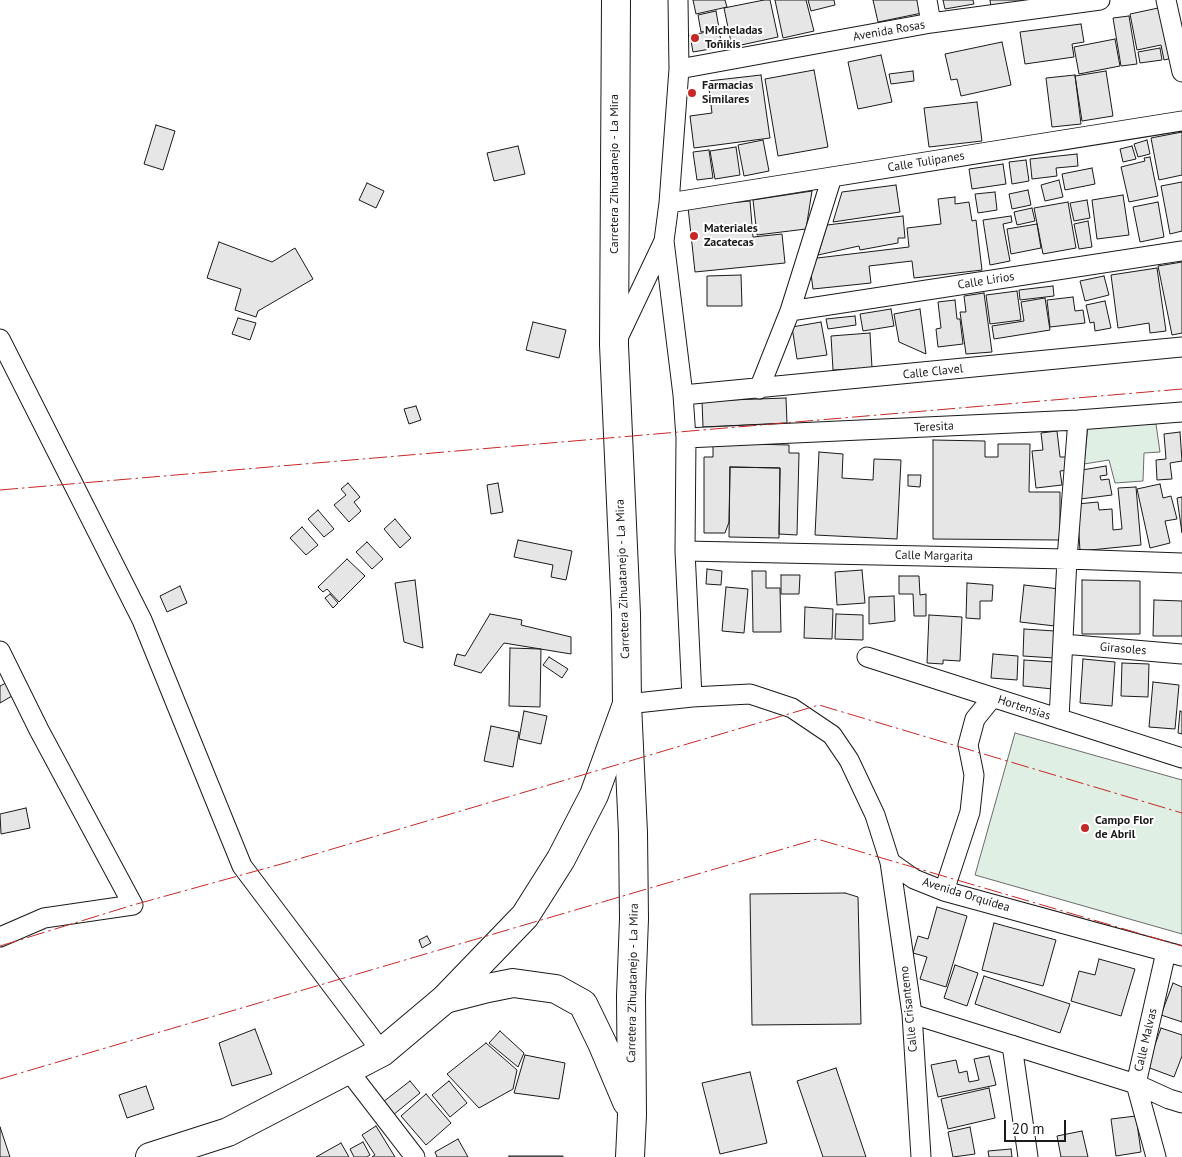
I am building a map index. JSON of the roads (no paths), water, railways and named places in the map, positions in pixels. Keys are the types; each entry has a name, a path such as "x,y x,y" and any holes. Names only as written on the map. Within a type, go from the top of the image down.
{"main road":[{"name":"Carretera Zihuatanejo - La Mira","path":"616,0 614,345 626,614 626,704 633,833 634,919 631,996 632,1115 630,1157"},
{"path":"150,1157 228,1132 382,1052 445,999 525,916 562,859 594,795 626,704"},
{"path":"445,999 513,983 556,989 583,1004 602,1043 632,1115"}],"street":[{"path":"678,0 679,69 669,203 664,241 683,395 686,438 685,551 692,696"},
{"path":"927,0 931,23"},
{"name":"Avenida Rosas","path":"679,69 931,23 1100,0"},
{"path":"1166,0 1182,72"},
{"name":"Calle Tulipanes","path":"669,203 1182,121"},
{"path":"760,389 790,311 832,177"},
{"path":"614,345 664,241"},
{"name":"Calle Lirios","path":"790,311 1182,251"},
{"path":"0,339 142,620 242,866 382,1052"},
{"name":"Calle Clavel","path":"683,395 1182,347"},
{"name":"Teresita","path":"686,438 1078,420 1182,412"},
{"path":"1059,719 1067,558 1078,420"},
{"name":"Calle Margarita","path":"685,551 1067,558 1182,563"},
{"name":"Girasoles","path":"1063,644 1182,654"},
{"path":"0,651 39,730 133,905 44,918 0,937"},
{"name":"Hortensias","path":"867,657 1182,758"},
{"path":"626,704 692,696 750,694 792,708 832,735 849,760 875,815 890,862"},
{"path":"944,891 970,812 974,775 968,745 975,719 992,698"},
{"name":"Avenida Orquídea","path":"890,862 914,879 944,891 1174,954"},
{"name":"Calle Crisantemo","path":"890,862 912,1014 921,1157"},
{"name":"Calle Malvas","path":"1156,1157 1136,1084 1174,954"},
{"path":"912,1014 1136,1084 1182,1103"},
{"path":"1012,1045 1028,1157"},
{"path":"348,1070 415,1157"}],"place":[{"name":"Micheladas Toñikis","path":"695,38"},
{"name":"Farmacias Similares","path":"692,93"},
{"name":"Materiales Zacatecas","path":"694,236"},
{"name":"Campo Flor de Abril","path":"1085,828"}]}
